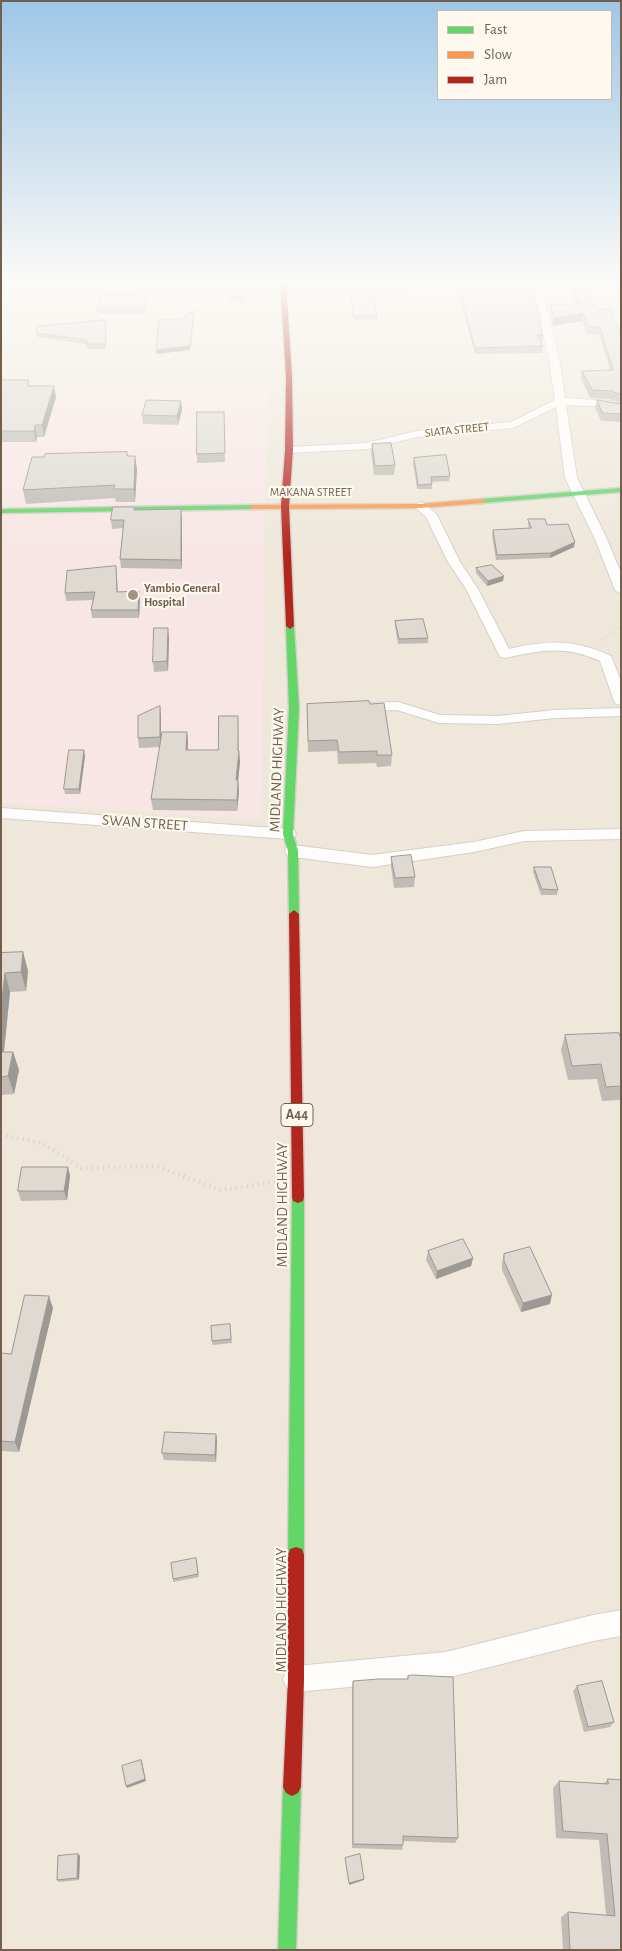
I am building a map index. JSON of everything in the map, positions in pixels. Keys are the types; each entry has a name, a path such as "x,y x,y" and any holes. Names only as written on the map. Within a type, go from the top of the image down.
{"main road":[{"name":"MIDLAND HIGHWAY","path":"287,1950 296,1679 298,1178 293,851 288,834 294,708 286,506 289,450 289,372"},
{"name":"MAKANA STREET","path":"1,511 286,506 420,506 621,490"}],"street":[{"path":"556,372 571,478 601,539 621,590"},
{"name":"SIATA STREET","path":"289,450 367,446 417,434 513,425 560,401"},
{"path":"560,401 610,404 621,408"},
{"path":"420,506 431,515 454,562 472,589 505,654 561,644 590,651 606,659 621,701"},
{"path":"350,707 398,706 439,719 498,720 555,714 621,712"},
{"path":"294,708 313,708"},
{"name":"SWAN STREET","path":"1,813 288,834"},
{"path":"293,851 372,861 474,847 524,836 621,834"},
{"path":"296,1679 446,1665 593,1628 621,1623"}],"path":[{"path":"590,651 621,626"},
{"path":"1,1135 42,1143 81,1168 156,1166 221,1190 298,1178"}],"shaded area":[{"path":"1,372 621,372 621,1950 1,1950"},
{"name":"Yambio General Hospital","path":"267,386 261,820 1,803 1,387"}],"building":[{"path":"583,372 621,372 621,395 612,391 592,390"},
{"path":"1,380 28,380 28,386 54,386 42,425 35,425 34,431 1,431"},
{"path":"147,400 181,401 177,416 142,415"},
{"path":"597,400 621,404 621,414 603,413"},
{"path":"197,412 224,412 225,453 197,454"},
{"path":"391,443 395,465 375,466 372,444"},
{"path":"127,452 127,456 135,456 134,489 114,489 115,485 23,490 32,457 44,457 45,454"},
{"path":"446,455 450,476 431,477 432,484 418,485 414,458"},
{"path":"113,507 134,507 134,510 181,509 181,560 120,559 124,520 111,520"},
{"path":"528,519 545,519 547,525 568,524 575,542 551,553 497,555 493,530 531,528"},
{"path":"492,565 504,576 488,581 476,568"},
{"path":"116,566 117,592 139,591 138,610 91,610 95,592 65,593 67,571"},
{"path":"423,619 428,638 399,639 395,621"},
{"path":"154,628 168,628 167,661 153,662"},
{"path":"369,701 370,704 384,703 392,755 377,755 377,751 339,752 337,740 308,741 307,704"},
{"path":"160,706 160,737 138,738 138,716"},
{"path":"219,716 238,716 237,800 151,799 162,732 187,732 186,750 218,750"},
{"path":"69,750 84,750 79,789 64,789"},
{"path":"411,855 415,877 395,878 391,857"},
{"path":"534,867 551,867 558,890 542,889"},
{"path":"23,952 21,972 5,973 1,1008 1,953"},
{"path":"619,1033 621,1039 621,1086 606,1087 601,1064 572,1066 565,1035"},
{"path":"1,1052 13,1052 8,1076 1,1077"},
{"path":"22,1167 68,1167 64,1191 18,1191"},
{"path":"463,1239 473,1258 437,1271 428,1251"},
{"path":"530,1247 552,1295 523,1303 504,1261 504,1254"},
{"path":"25,1295 49,1296 15,1442 1,1441 1,1353 11,1354"},
{"path":"230,1324 231,1339 212,1341 211,1326"},
{"path":"165,1432 216,1434 215,1455 162,1453"},
{"path":"196,1558 198,1574 173,1579 171,1563"},
{"path":"408,1676 453,1677 458,1838 403,1836 403,1845 353,1844 353,1681 408,1679"},
{"path":"602,1681 614,1722 588,1727 577,1686"},
{"path":"141,1760 145,1779 126,1786 122,1766"},
{"path":"608,1779 621,1780 621,1950 570,1950 568,1912 615,1916 607,1834 563,1831 559,1781 608,1784"},
{"path":"78,1854 77,1878 57,1880 58,1856"},
{"path":"360,1854 364,1879 349,1883 345,1858"}],"traffic: fast":[{"path":"481,501 621,490"},
{"path":"1,511 253,507"},
{"path":"290,626 294,708 288,834 293,851 294,914"},
{"path":"296,1555 298,1197"},
{"path":"287,1950 292,1787"}],"traffic: slow":[{"path":"253,507 420,506 481,501"}],"traffic: jam":[{"path":"289,372 289,450 285,506 290,626"},
{"path":"294,914 298,1197"},
{"path":"292,1787 296,1679 296,1555"}],"place":[{"name":"Yambio General Hospital","path":"133,595"}]}
